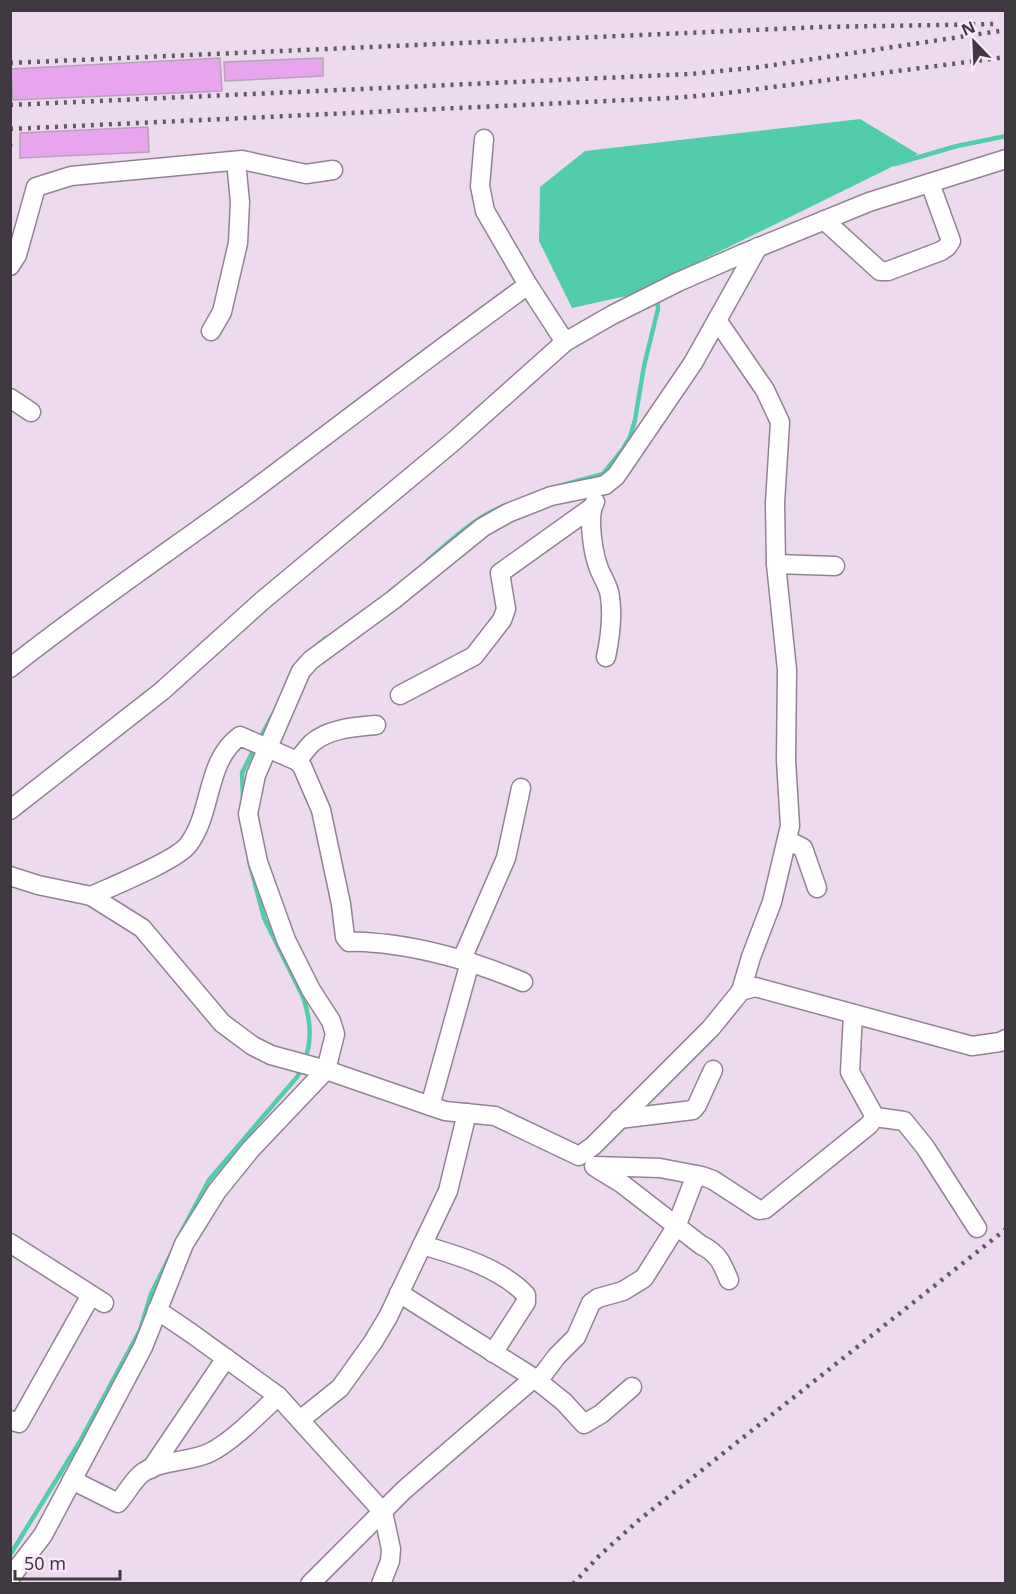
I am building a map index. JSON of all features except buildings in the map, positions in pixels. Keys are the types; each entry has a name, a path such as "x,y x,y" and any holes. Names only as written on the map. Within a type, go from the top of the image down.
{"street":[{"path":"484,140 480,186 485,211 528,285 565,342"},
{"path":"10,810 162,691 262,601 454,441 565,342 612,315 678,282 824,220 869,202 1005,159"},
{"path":"10,266 17,255 36,187 42,184 71,176 242,160 306,174 333,170"},
{"path":"211,331 222,312 238,243 240,202 236,161"},
{"path":"824,220 880,272 888,271 941,251 951,241 930,183"},
{"path":"400,695 474,656 502,620 506,609 500,573 591,508 605,485 623,466 693,363 758,248"},
{"path":"10,668 528,285"},
{"path":"586,1161 593,1146 711,1028 741,991 772,902 790,826 786,759 787,670 776,564 775,491 780,422 765,390 717,320"},
{"path":"10,398 31,412"},
{"path":"10,1578 43,1535 143,1347 184,1244 218,1191 320,1068 335,1034 331,1021 311,990 286,940 267,890 251,832 248,814 256,775 259,744 301,671 311,660 393,600 483,527 508,513 551,496 605,485"},
{"path":"591,508 598,568 610,595 611,635 606,657"},
{"path":"776,564 835,566"},
{"path":"297,761 313,742 324,736 350,727 376,725"},
{"path":"91,896 188,847 203,819 211,784 229,744 240,736 297,761 302,766 321,810 341,904 345,937 349,942 361,941 418,948 466,961 523,982"},
{"path":"430,1106 466,961 506,858 520,788"},
{"path":"787,840 803,848 817,888"},
{"path":"10,876 38,885 91,896 142,928 222,1023 271,1056 320,1068 445,1111 495,1116 586,1161 621,1183 700,1245 711,1250 721,1259 729,1280"},
{"path":"741,991 755,987 972,1046 1000,1042 1005,1039"},
{"path":"853,1014 850,1072 875,1117"},
{"path":"619,1119 693,1110 713,1070"},
{"path":"300,1419 340,1388 373,1342 448,1191 467,1113"},
{"path":"586,1161 660,1168 714,1180 759,1210 765,1209 869,1125 875,1117"},
{"path":"875,1117 904,1121 925,1148 977,1228"},
{"path":"310,1584 404,1490 536,1380 557,1356 570,1346 591,1302 623,1292 644,1278 676,1227 696,1175"},
{"path":"10,1243 98,1299 19,1423 10,1420"},
{"path":"422,1245 471,1260 518,1287 526,1295 526,1302 494,1353"},
{"path":"399,1293 536,1380 564,1402 584,1424 601,1414 632,1387"},
{"path":"157,1311 278,1396 383,1512 391,1540 391,1549 390,1561 381,1584"},
{"path":"151,1469 226,1358"},
{"path":"72,1480 118,1503 141,1474 151,1469 199,1458 213,1451 253,1420 278,1396"}],"shaded area":[{"path":"860,119 918,154 631,295 572,308 539,241 540,187 585,151"}],"waterway":[{"path":"895,164 957,146 1006,136"},
{"path":"559,486 603,474 630,437 658,309 657,297"},
{"path":"428,560 474,522 506,505"},
{"path":"309,652 326,638"},
{"path":"259,740 272,716"},
{"path":"243,799 242,773 255,747"},
{"path":"249,861 264,918 303,997 310,1035 305,1059"},
{"path":"178,1238 209,1180 303,1067"},
{"path":"10,1555 79,1443 140,1330 151,1294 171,1254"}],"railway":[{"path":"10,63 821,27 997,24"},
{"path":"10,105 690,74 760,67 1006,30"},
{"path":"10,129 671,98 719,94 1006,57"},
{"path":"573,1584 599,1556 639,1520 1006,1229"}]}
